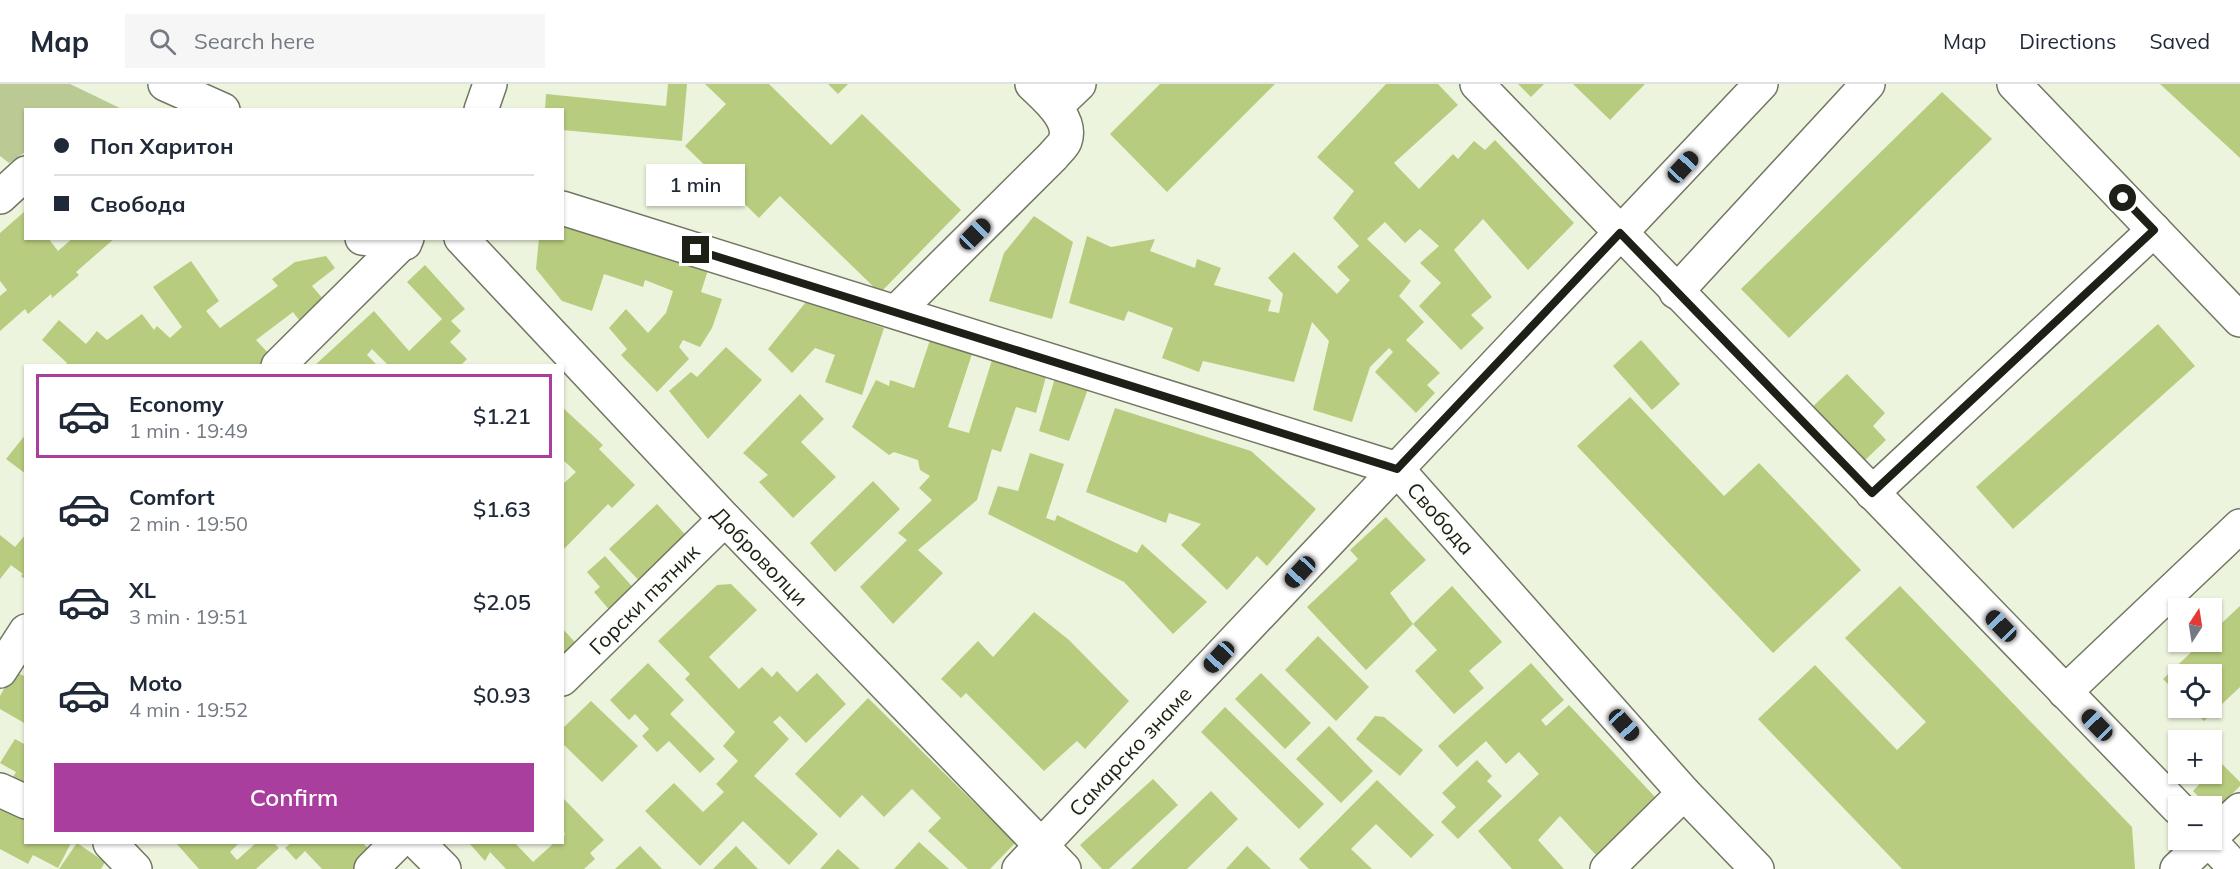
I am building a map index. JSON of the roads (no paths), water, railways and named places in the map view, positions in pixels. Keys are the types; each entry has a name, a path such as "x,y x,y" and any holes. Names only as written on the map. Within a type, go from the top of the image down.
{"street":[{"path":"165,84 219,108"},
{"path":"482,108 490,84"},
{"path":"897,311 1053,156 1065,141 1065,124 1043,95 1079,84"},
{"path":"1478,84 2168,798"},
{"name":"Самарско знаме","path":"1019,869 1761,84"},
{"path":"1677,292 1868,84"},
{"path":"2014,84 2240,320"},
{"path":"0,198 24,175"},
{"name":"Свобода","path":"564,209 1397,469 1684,793 1757,869"},
{"path":"1872,493 2154,230"},
{"name":"Доброволци","path":"463,240 725,519 1064,869"},
{"path":"280,364 406,241"},
{"name":"Горски пътник","path":"564,677 725,519"},
{"path":"2065,692 2240,526"},
{"path":"0,671 24,634"},
{"path":"0,790 24,801"},
{"path":"1606,869 1684,793"},
{"path":"2222,827 2240,810"},
{"path":"111,844 135,869"},
{"path":"370,869 396,844"},
{"path":"419,844 444,869"},
{"path":"2177,869 2197,850"},
{"path":"2219,850 2236,869"}]}
